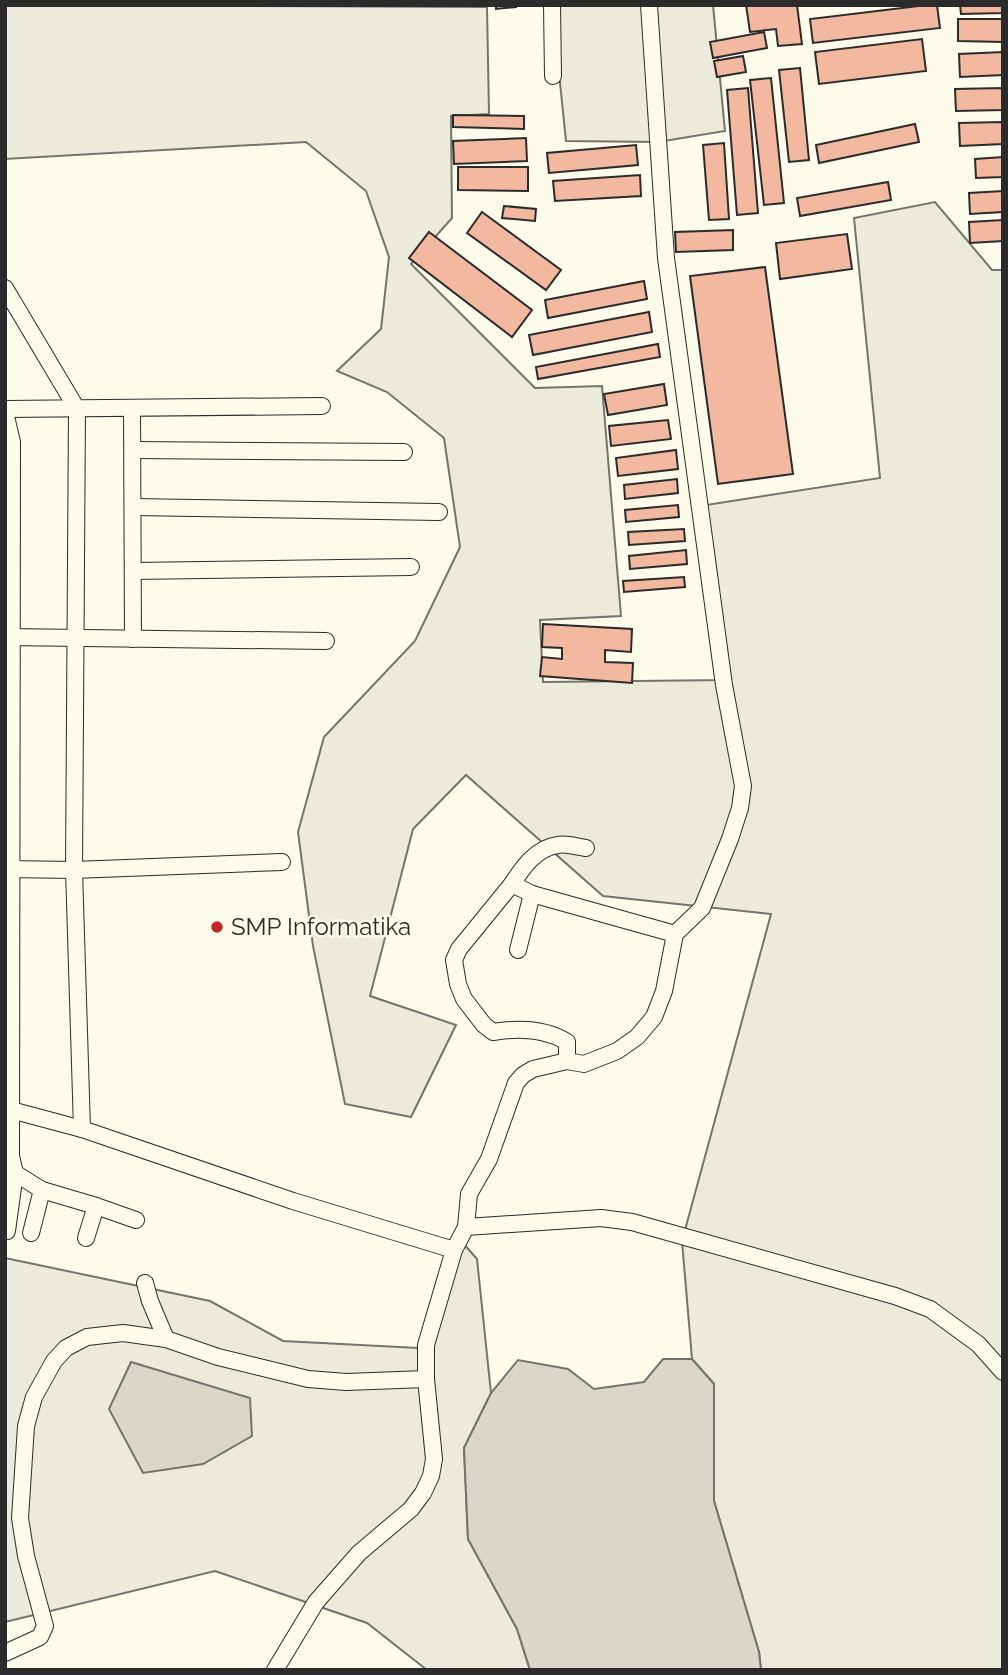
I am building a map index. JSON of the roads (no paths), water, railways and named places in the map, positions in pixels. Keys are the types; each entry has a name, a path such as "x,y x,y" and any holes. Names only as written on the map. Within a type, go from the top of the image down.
{"street":[{"path":"552,5 553,76"},
{"path":"275,1670 316,1602 359,1553 411,1508 423,1493 431,1476 434,1459 426,1379 426,1345 454,1250 466,1227 469,1194 489,1158 516,1083 533,1069 567,1061 584,1064 617,1051 637,1037 654,1017 664,991 675,934 702,908 740,808 743,786 724,685 666,258 649,5"},
{"path":"5,288 77,409 74,870 82,1129"},
{"path":"6,1231 15,1173 8,1156 8,755 12,442 5,411 323,406"},
{"path":"132,408 133,639"},
{"path":"133,450 404,452"},
{"path":"133,507 439,512"},
{"path":"133,570 411,567"},
{"path":"9,637 326,641"},
{"path":"567,1061 567,1042 558,1036 520,1028 494,1031 484,1025 464,999 454,960 459,949 534,855 559,844 586,848"},
{"path":"8,869 74,870 282,862"},
{"path":"512,884 532,894 675,934"},
{"path":"518,950 532,894"},
{"path":"9,1100 82,1129 293,1201 454,1250"},
{"path":"15,1173 42,1190 136,1220"},
{"path":"31,1233 42,1190"},
{"path":"86,1238 96,1206"},
{"path":"466,1227 601,1218 632,1222 895,1296 930,1309 978,1344 1003,1372"},
{"path":"145,1283 166,1339"},
{"path":"5,1653 40,1637 45,1626 26,1556 20,1518 26,1426 34,1397 54,1361 66,1348 87,1337 123,1334 166,1339 218,1357 308,1379 346,1382 426,1379"}],"place":[{"name":"SMP Informatika","path":"217,927"}]}
